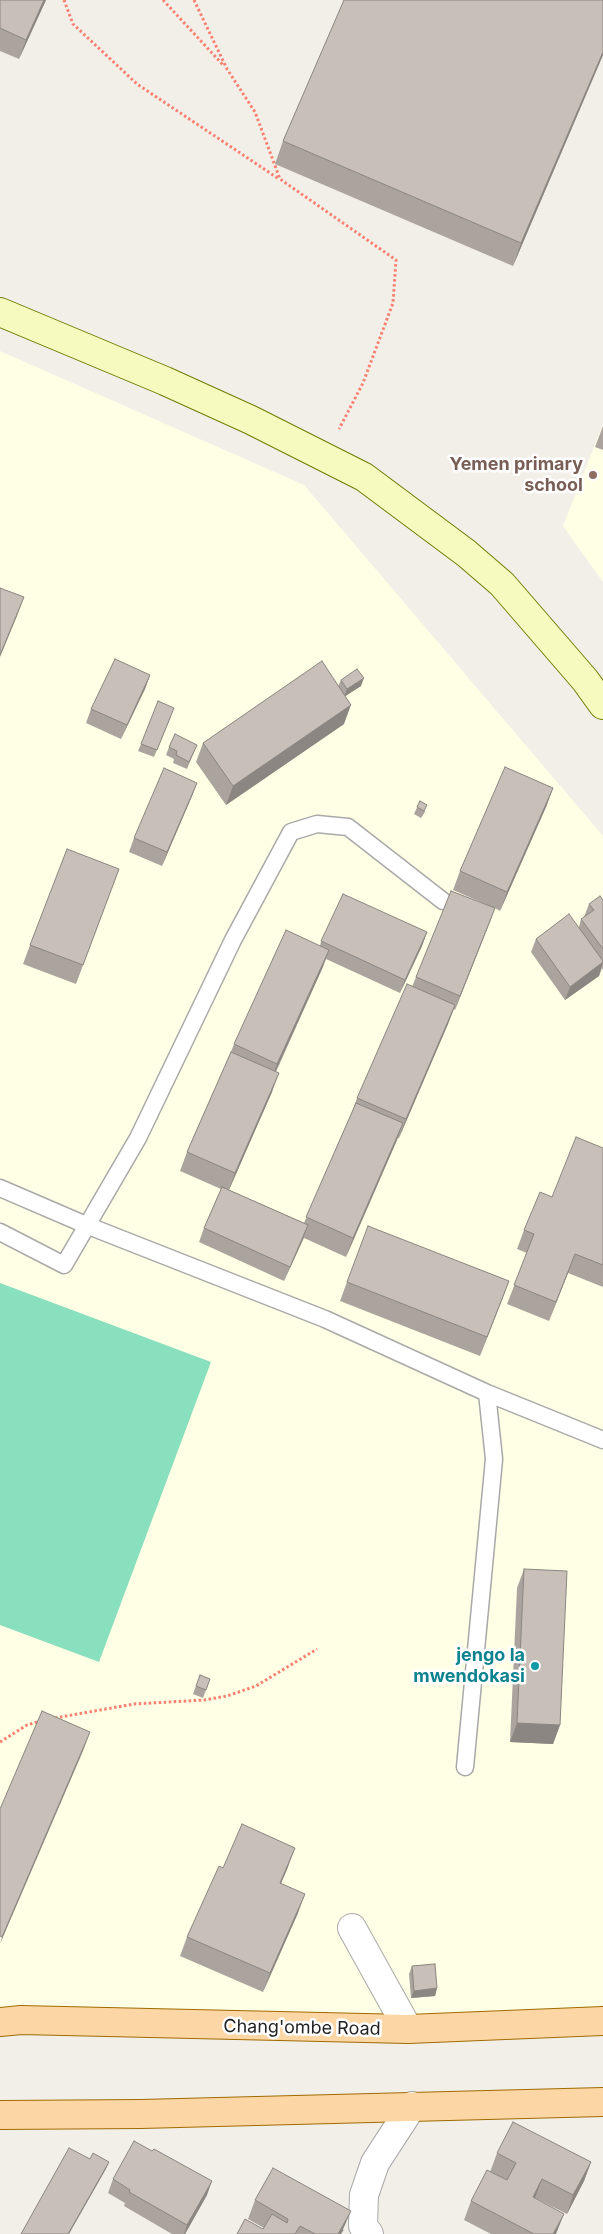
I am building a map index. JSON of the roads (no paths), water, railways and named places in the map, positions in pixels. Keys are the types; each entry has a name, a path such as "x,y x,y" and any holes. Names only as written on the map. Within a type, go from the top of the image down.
{"main road":[{"name":"Chang'ombe Road","path":"0,2022 21,2020 160,2025 408,2029 603,2021"},
{"path":"0,2115 142,2114 603,2102"}],"street":[{"path":"0,312 166,381 325,456 364,477 466,553 502,584 585,680 603,705"},
{"path":"352,1928 408,2029"},
{"path":"370,2234 363,2226 364,2195 375,2163 412,2106"}],"lane":[{"path":"0,1232 64,1265 138,1138 233,940 292,832 318,824 348,828 443,901"},
{"path":"0,1188 86,1225 325,1319 487,1393 603,1440"},
{"path":"465,1768 494,1459 487,1393"}],"place":[{"name":"Yemen primary school","path":"593,475"},
{"name":"jengo la mwendokasi","path":"535,1666"}]}
